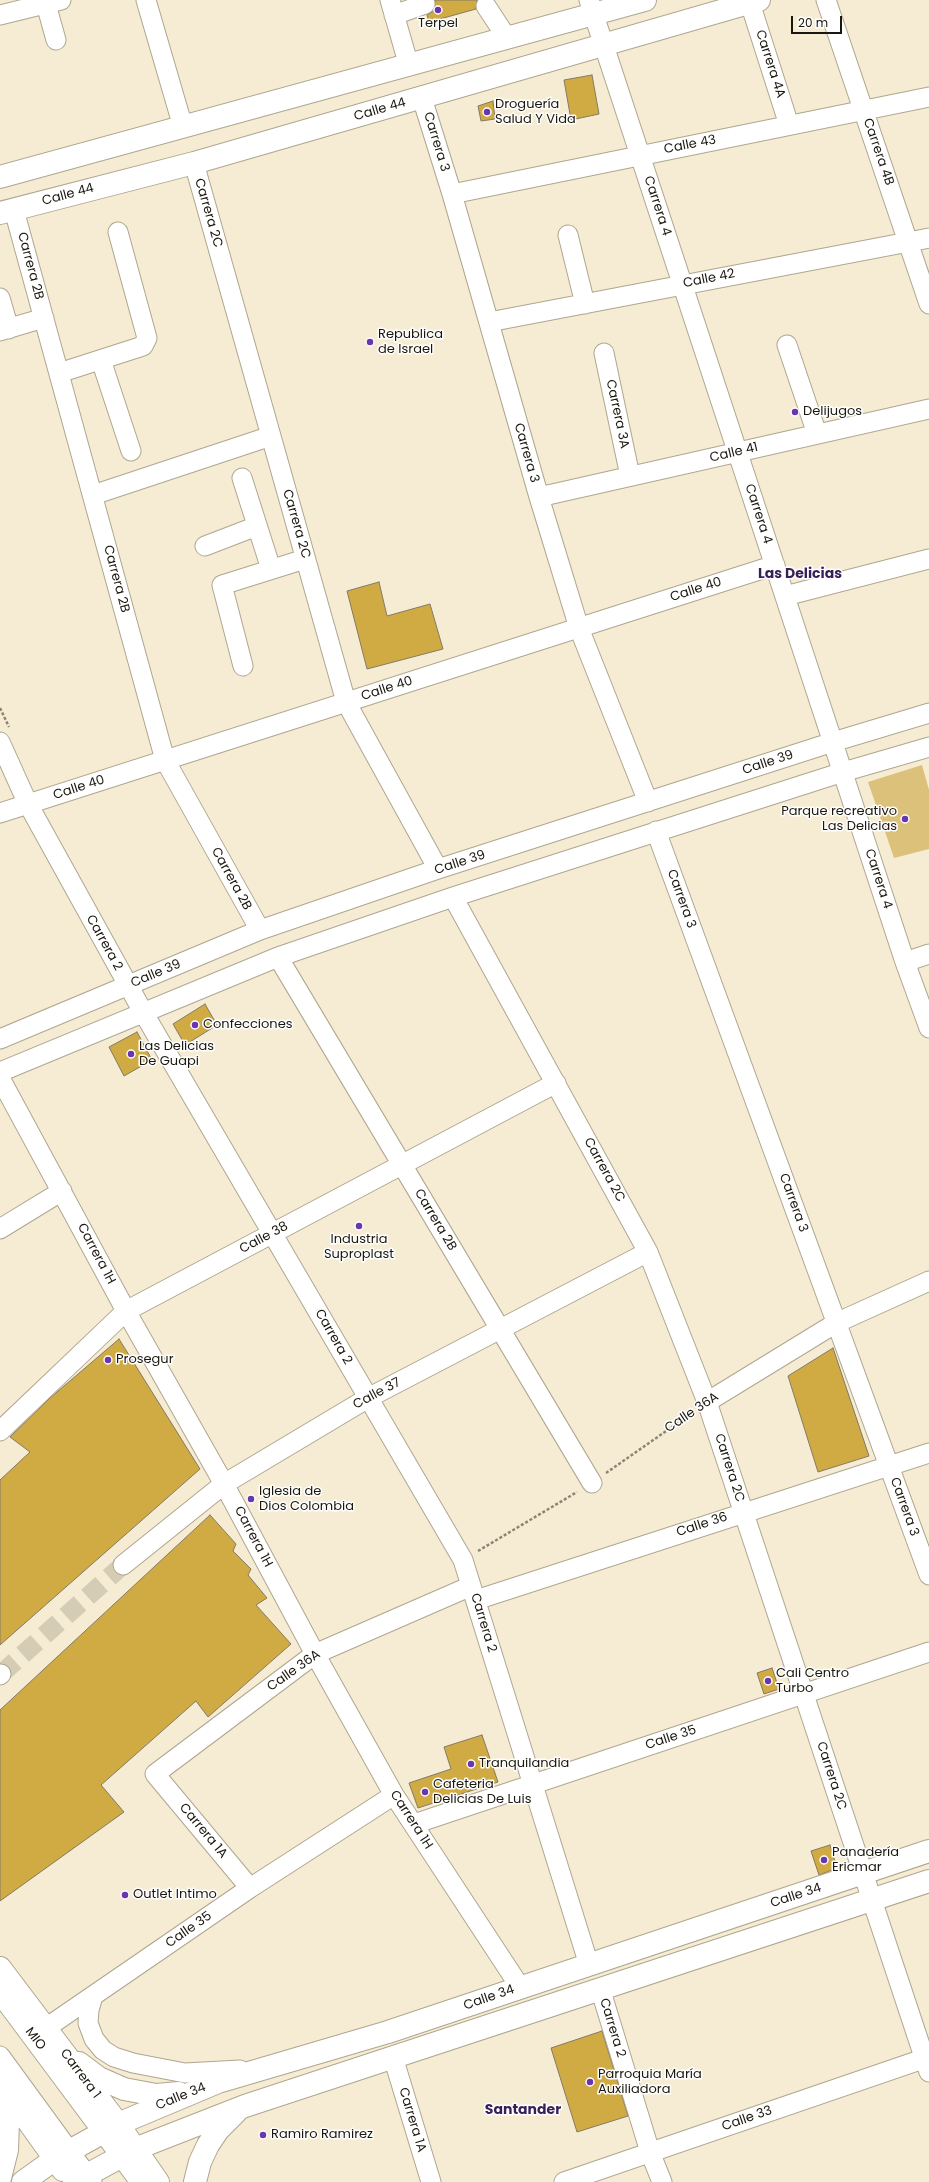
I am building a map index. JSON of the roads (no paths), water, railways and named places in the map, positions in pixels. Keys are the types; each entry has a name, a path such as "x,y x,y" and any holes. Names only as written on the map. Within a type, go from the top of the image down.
{"main road":[{"path":"0,176 409,66 506,38 591,7 644,0"},
{"name":"Calle 44","path":"7,211 194,163 754,1"},
{"path":"81,155 90,189"},
{"name":"Calle 34","path":"23,2182 62,2155 111,2128 218,2082 388,2032 929,1852"},
{"name":"Calle 34","path":"81,2180 128,2152 244,2106 600,1988 872,1901 929,1881"},
{"name":"Carrera 1","path":"0,1968 51,2036 128,2152 158,2182"},
{"path":"51,2036 100,2078 124,2089 156,2095 188,2092 218,2082"},
{"path":"0,2082 62,2155 81,2180"},
{"path":"0,2089 8,2121 7,2150 0,2178"},
{"path":"195,2182 200,2162 211,2140 230,2117 244,2106"}],"street":[{"path":"146,0 183,127"},
{"name":"Carrera 4B","path":"826,0 929,304"},
{"name":"Carrera 4A","path":"754,1 789,126"},
{"path":"0,15 54,2 56,40"},
{"path":"409,66 392,7 424,4"},
{"path":"486,6 506,38"},
{"name":"Carrera 4","path":"591,7 842,772 905,962 929,1028"},
{"name":"Calle 43","path":"452,194 929,97"},
{"name":"Carrera 3","path":"422,98 452,194 539,497 579,628 648,802"},
{"name":"Carrera 2C","path":"194,163 346,702 438,869"},
{"name":"Carrera 2B","path":"7,211 44,318 165,760 260,930"},
{"path":"59,373 143,346 147,338 118,232"},
{"path":"568,235 585,304"},
{"name":"Calle 42","path":"488,322 929,238"},
{"path":"0,298 4,330 44,318"},
{"path":"787,346 817,434"},
{"name":"Carrera 3A","path":"604,353 630,476"},
{"path":"100,360 131,451"},
{"name":"Calle 41","path":"539,497 929,409"},
{"path":"93,495 271,436"},
{"path":"242,478 271,569"},
{"path":"205,546 257,526"},
{"path":"243,666 222,585 305,559"},
{"path":"785,596 929,559"},
{"name":"Calle 40","path":"0,813 775,565"},
{"name":"Calle 39","path":"0,1039 260,930 438,869 833,742 929,713"},
{"name":"Carrera 2","path":"0,742 28,804 143,1012 463,1560 589,1965"},
{"path":"0,1072 278,957 453,897 656,831 842,772 929,748"},
{"name":"Carrera 3","path":"656,831 929,1575"},
{"name":"Carrera 2C","path":"453,897 648,1252 707,1402 872,1901 928,2063"},
{"path":"905,962 929,954"},
{"name":"Carrera 2B","path":"278,957 592,1483"},
{"name":"Carrera 1H","path":"0,1078 126,1311 224,1484 315,1654 394,1795 520,1987"},
{"name":"Calle 38","path":"0,1431 126,1311 556,1083"},
{"path":"0,1229 62,1191"},
{"name":"Calle 37","path":"123,1565 224,1484 368,1398 648,1252"},
{"name":"Calle 36A","path":"707,1402 836,1323 929,1281"},
{"name":"Calle 36","path":"473,1593 743,1512 929,1453"},
{"name":"Calle 36A","path":"155,1774 315,1654 473,1593"},
{"name":"Calle 35","path":"414,1824 929,1652"},
{"name":"Carrera 1A","path":"155,1774 250,1888"},
{"name":"Calle 35","path":"51,2036 93,1996 250,1888 394,1795"},
{"name":"Carrera 2","path":"600,1988 650,2152 662,2182"},
{"name":"MIO","path":"0,1994 111,2128"},
{"path":"93,1996 89,2010 88,2023 94,2039 103,2050 114,2057 133,2064 185,2073 257,2070"},
{"path":"0,2056 62,2155"},
{"name":"Carrera 1A","path":"393,2057 431,2182"},
{"name":"Calle 33","path":"564,2182 650,2152 928,2063"},
{"path":"128,2152 140,2182"}],"tunnel":[{"path":"1,1674 123,1565"}],"place":[{"name":"Terpel","path":"438,10"},
{"name":"Droguería Salud Y Vida","path":"487,112"},
{"name":"Republica de Israel","path":"370,342"},
{"name":"Delijugos","path":"795,412"},
{"name":"Parque recreativo Las Delicias","path":"905,819"},
{"name":"Confecciones","path":"195,1025"},
{"name":"Las Delicias De Guapi","path":"131,1054"},
{"name":"Industria Suproplast","path":"359,1226"},
{"name":"Prosegur","path":"108,1360"},
{"name":"Iglesia de Dios Colombia","path":"251,1499"},
{"name":"Cali Centro Turbo","path":"768,1681"},
{"name":"Tranquilandia","path":"471,1764"},
{"name":"Cafeteria Delicias De Luis","path":"425,1792"},
{"name":"Panadería Ericmar","path":"824,1860"},
{"name":"Outlet Intimo","path":"125,1895"},
{"name":"Parroquia María Auxiliadora","path":"590,2082"},
{"name":"Ramiro Ramirez","path":"263,2135"}],"district":[{"name":"Las Delicias","path":"800,574"},
{"name":"Santander","path":"523,2110"}]}
